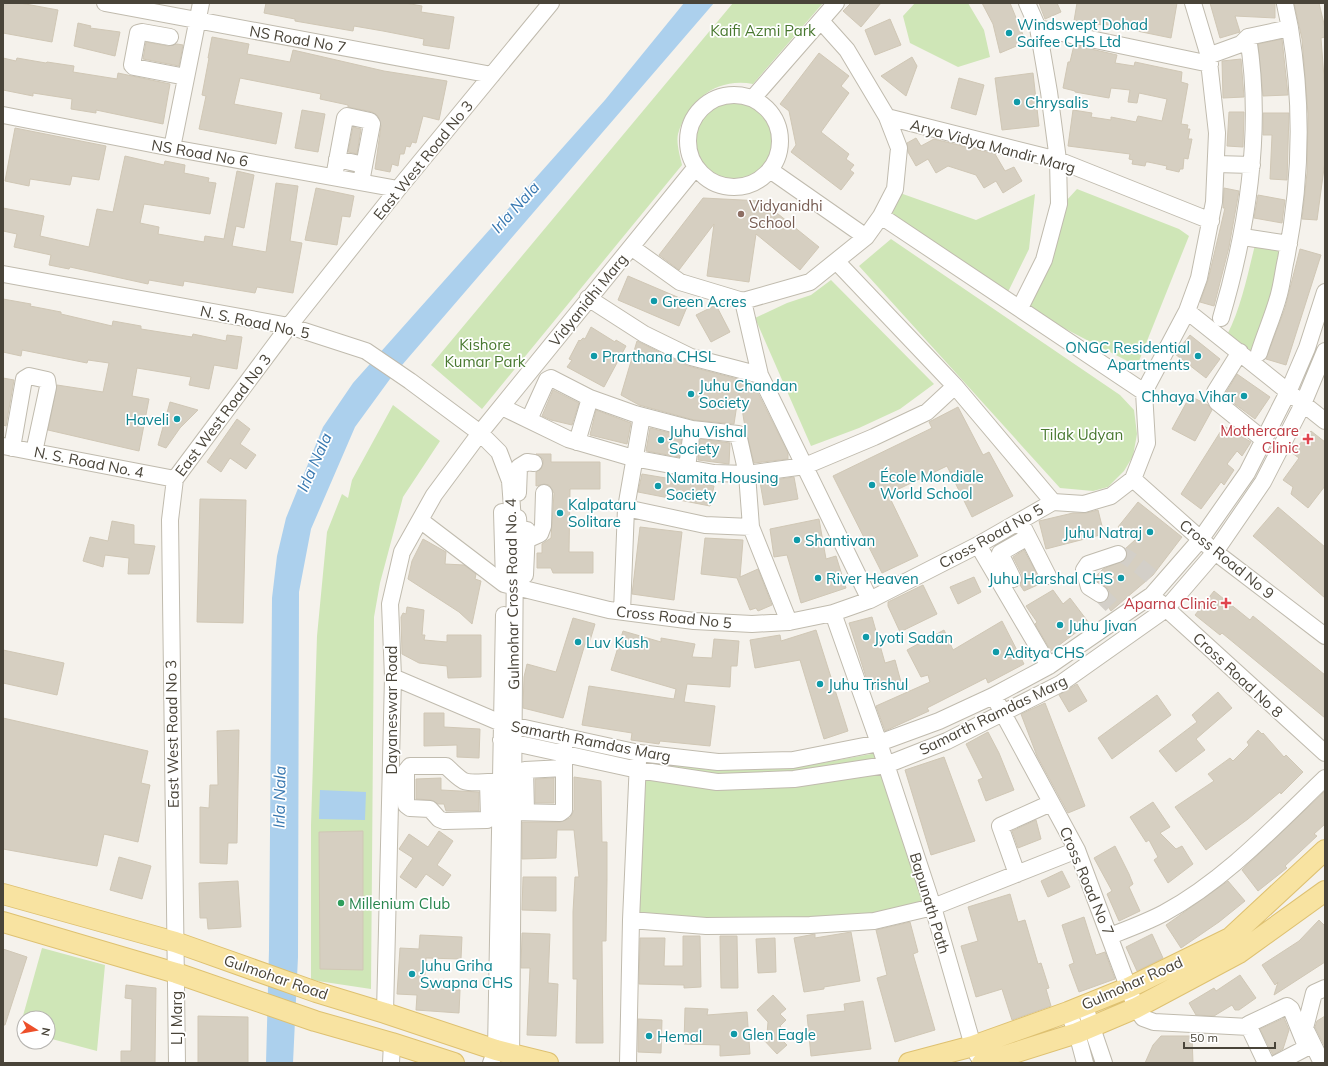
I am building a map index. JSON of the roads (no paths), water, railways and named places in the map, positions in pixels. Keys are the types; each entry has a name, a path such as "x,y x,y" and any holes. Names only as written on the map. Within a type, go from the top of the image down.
{"main road":[{"name":"Gulmohar Road","path":"977,1054 1076,1008 1130,987 1230,938 1325,850"},
{"name":"Gulmohar Road","path":"909,1063 977,1054 1084,1030 1136,1008 1239,953 1325,891"},
{"name":"Gulmohar Road","path":"3,894 174,942 316,992 385,1013 502,1057 548,1063"},
{"name":"Gulmohar Road","path":"3,922 176,973 316,1021 454,1063"}],"street":[{"name":"NS Road No 7","path":"104,3 492,75"},
{"path":"172,148 201,3"},
{"name":"East West Road No 3","path":"176,973 174,942 170,520 175,479 289,326 398,189 551,3"},
{"path":"753,98 836,3"},
{"path":"1020,308 1044,260 1059,204 1058,160 1049,92 1038,28 1027,3"},
{"path":"1133,479 1147,443 1144,392 1187,311 1199,278 1214,202 1217,133 1209,60 1193,3"},
{"path":"1273,462 1260,442 1214,398 1216,392 1247,359 1278,297 1289,244 1296,194 1299,152 1299,107 1294,52 1285,4"},
{"path":"167,15 166,37 142,32 138,33 132,65 135,67 186,77"},
{"path":"632,247 680,282 743,300 810,282 837,262 866,237 881,216 895,189 899,148 887,117 847,50 821,21"},
{"path":"1038,28 1209,60 1241,44 1248,36 1290,28"},
{"path":"1221,318 1236,270 1243,237 1252,165 1253,86 1248,36"},
{"path":"738,94 753,98 767,108 776,122 780,138 778,155 770,170 760,180 746,186 732,188 718,185 705,178 696,167 689,154 688,139 690,124 698,111 710,101 723,95 738,94"},
{"name":"NS Road No 6","path":"3,114 172,148 398,189"},
{"path":"334,177 345,118 347,116 372,122 361,182"},
{"name":"Arya Vidya Mandir Marg","path":"887,117 1058,160 1211,221"},
{"path":"337,159 364,164"},
{"path":"1216,164 1252,165"},
{"name":"Vidyanidhi Marg","path":"480,433 588,298 632,247 696,167"},
{"path":"770,170 866,237"},
{"path":"881,216 1144,392"},
{"path":"1243,237 1289,244"},
{"path":"837,262 954,386 1053,502"},
{"name":"N. S. Road No. 5","path":"3,274 289,326 366,351 410,381 480,433"},
{"name":"Samarth Ramdas Marg","path":"393,677 507,724 639,753 718,762 793,760 879,743 939,721 993,696 1049,666 1152,587 1200,540 1247,472 1272,417 1276,385 1307,348 1325,292"},
{"path":"588,298 644,334 691,357 760,375"},
{"path":"743,300 760,375 870,600"},
{"path":"1187,311 1247,359 1276,385 1304,404 1325,421"},
{"name":"Samarth Ramdas Marg","path":"507,741 564,761 717,782 794,779 886,765 947,741 1060,684 1166,609 1215,552 1263,482 1304,404 1325,351"},
{"path":"8,447 24,379 29,376 45,378 47,380 48,387 34,452"},
{"path":"532,413 536,402 549,379 554,379 592,399 642,416 692,429 738,434 747,474 751,527 789,622"},
{"path":"502,407 583,446 714,474 747,474 805,466 874,437 927,412 954,386"},
{"path":"583,446 592,399"},
{"path":"622,612 617,556 642,416"},
{"path":"687,468 692,429"},
{"name":"Gulmohar Cross Road No. 4","path":"480,433 517,467 512,495 515,587 507,741 519,812 502,1057"},
{"name":"Gulmohar Cross Road No. 4","path":"480,433 492,458 500,491 515,587"},
{"name":"Dayaneswar Road","path":"385,1013 393,677 390,604 402,552 434,495 480,433"},
{"name":"N. S. Road No. 4","path":"8,447 175,479"},
{"path":"517,467 518,530 520,533 537,536 542,530 544,494"},
{"name":"Cross Road No 5","path":"515,587 622,612 694,621 752,624 789,622 833,613 870,600 978,545 1053,502 1084,504 1111,496 1133,479"},
{"name":"Cross Road No 9","path":"1133,479 1200,540 1325,636"},
{"path":"1233,493 1249,503"},
{"path":"626,508 705,525 751,527"},
{"path":"420,520 515,587 527,534"},
{"path":"1020,522 1048,576"},
{"path":"1012,580 1000,553 1028,537"},
{"path":"978,545 1049,666"},
{"path":"1102,593 1089,587 1085,575 1086,568 1088,564 1118,554"},
{"name":"Cross Road No 8","path":"1152,587 1166,609 1325,753"},
{"path":"1126,608 1140,628"},
{"name":"Bapunath Path","path":"833,613 879,743 933,907 977,1054"},
{"name":"Cross Road No 7","path":"993,696 1077,850 1130,987 1136,1008"},
{"path":"564,737 565,804 562,812 519,812 525,770 564,761"},
{"name":"Gulmohar Cross Road No. 4","path":"502,1057 494,782 507,741"},
{"path":"628,1063 631,920 639,753"},
{"path":"410,766 446,766 463,782 494,782 489,817 487,820 444,821 439,819 430,809 410,808 406,805 406,771 410,766"},
{"path":"1110,936 1164,913 1212,881 1260,841 1325,778"},
{"path":"1017,874 1000,826 1051,803"},
{"path":"631,920 706,926 810,925 874,921 933,907 1077,850"},
{"name":"LJ Marg","path":"176,973 177,1063"},
{"path":"1322,1059 1305,1031 1305,1023 1314,993 1325,988"},
{"path":"1249,1027 1250,1024 1285,1006 1290,1007 1306,1042 1306,1048 1277,1063"},
{"path":"1076,1008 1084,1030 1104,1063"},
{"path":"1136,1008 1143,1018 1154,1022 1249,1027"},
{"path":"1249,1027 1266,1063"},
{"path":"1084,1030 1085,1063"},
{"path":"391,1063 392,1043"}],"water":[{"name":"Irla Nala","path":"684,3 714,3 390,379 355,427 311,529 299,592 298,957 293,1063 266,1063 269,950 272,598 277,556 286,518 323,427 353,383 605,100"},
{"path":"320,790 366,792 365,820 319,819"}],"tunnel":[{"path":"1118,554 1127,557 1153,578"},
{"path":"1100,594 1115,609"}],"place":[{"name":"Windswept Dohad Saifee CHS Ltd","path":"1009,33"},
{"name":"Chrysalis","path":"1017,102"},
{"name":"Vidyanidhi School","path":"741,214"},
{"name":"Green Acres","path":"654,301"},
{"name":"Prarthana CHSL","path":"594,356"},
{"name":"ONGC Residential Apartments","path":"1198,356"},
{"name":"Juhu Chandan Society","path":"691,394"},
{"name":"Chhaya Vihar","path":"1244,396"},
{"name":"Haveli","path":"177,419"},
{"name":"Mothercare Clinic","path":"1308,439"},
{"name":"Juhu Vishal Society","path":"661,440"},
{"name":"École Mondiale World School","path":"872,485"},
{"name":"Namita Housing Society","path":"658,486"},
{"name":"Kalpataru Solitare","path":"560,513"},
{"name":"Juhu Natraj","path":"1150,532"},
{"name":"Shantivan","path":"797,540"},
{"name":"River Heaven","path":"818,578"},
{"name":"Juhu Harshal CHS","path":"1121,578"},
{"name":"Aparna Clinic","path":"1226,603"},
{"name":"Juhu Jivan","path":"1060,625"},
{"name":"Jyoti Sadan","path":"866,637"},
{"name":"Luv Kush","path":"578,642"},
{"name":"Aditya CHS","path":"996,652"},
{"name":"Juhu Trishul","path":"820,684"},
{"name":"Millenium Club","path":"341,903"},
{"name":"Juhu Griha Swapna CHS","path":"412,974"},
{"name":"Glen Eagle","path":"734,1034"},
{"name":"Hemal","path":"649,1036"}],"park label":[{"name":"Kaifi Azmi Park","path":"763,30"},
{"name":"Kishore Kumar Park","path":"485,352"},
{"name":"Tilak Udyan","path":"1082,434"}]}
